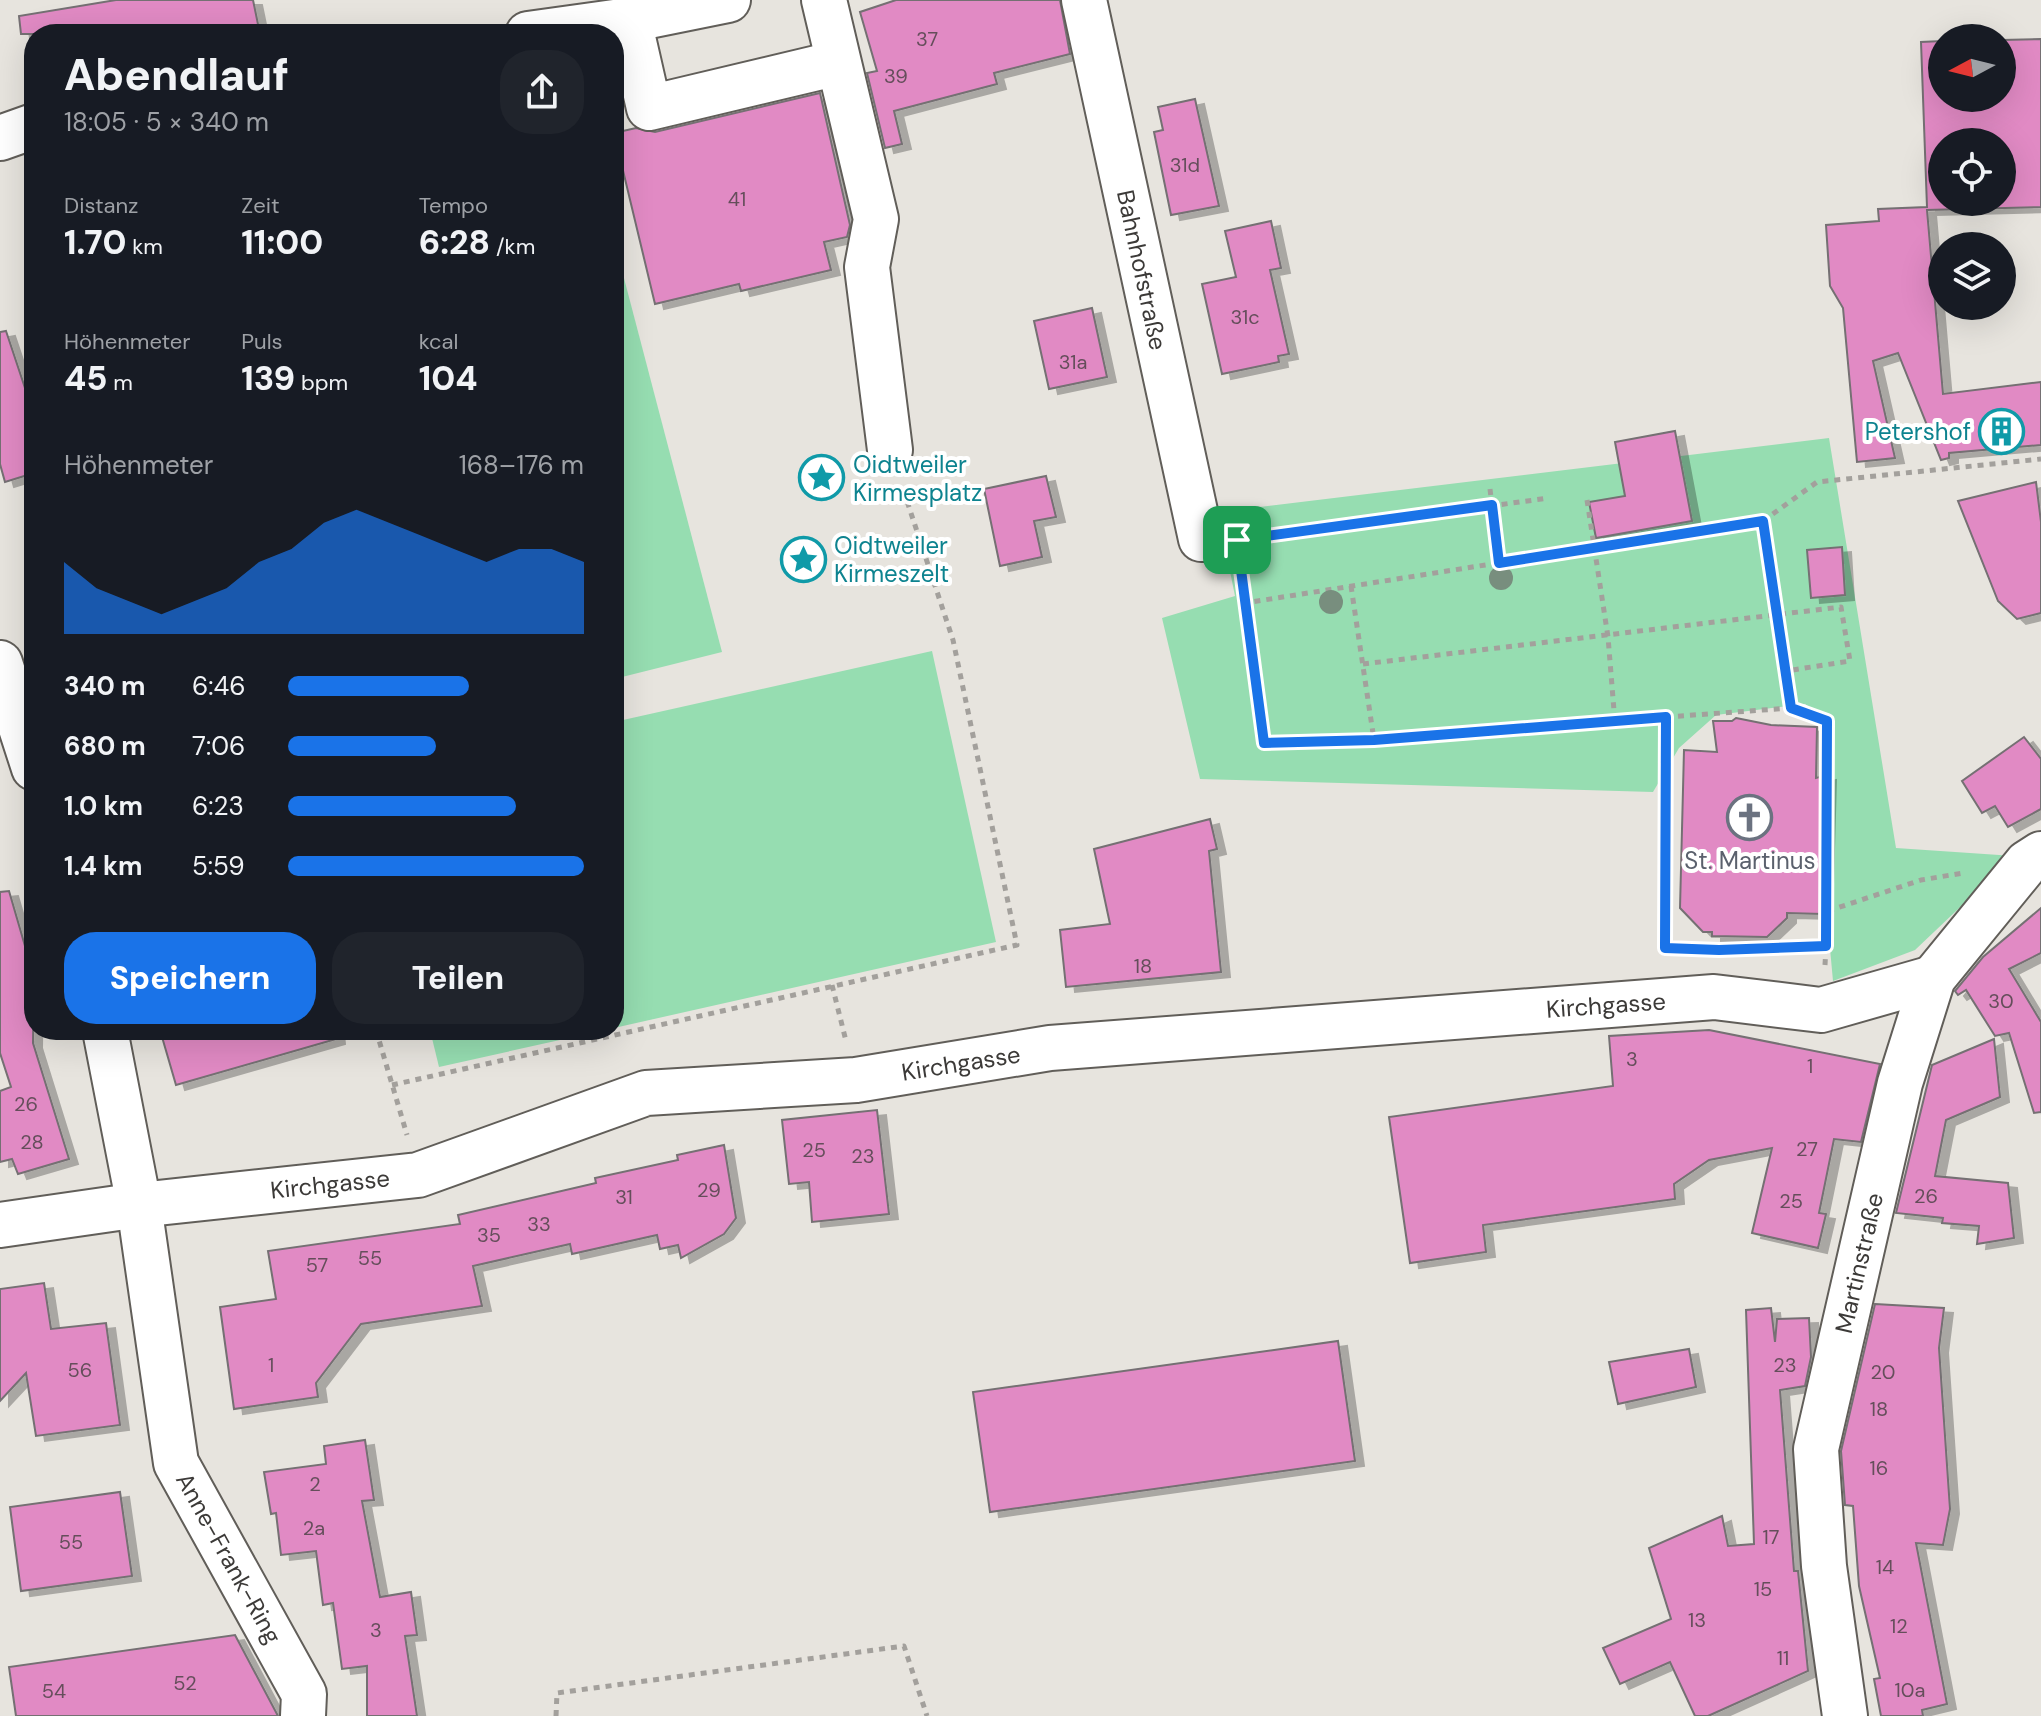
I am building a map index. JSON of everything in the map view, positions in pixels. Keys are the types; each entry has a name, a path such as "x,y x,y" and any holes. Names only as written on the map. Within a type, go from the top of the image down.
{"street":[{"path":"600,24 728,0"},
{"path":"824,0 876,219 867,267 890,450"},
{"name":"Bahnhofstraße","path":"1084,0 1224,537"},
{"path":"629,20 649,108 838,63"},
{"path":"0,138 24,130"},
{"path":"0,663 24,737"},
{"name":"Martinstraße","path":"1845,1716 1824,1566 1816,1449 1900,1083 1933,978 2027,863 2041,854"},
{"name":"Kirchgasse","path":"0,1225 139,1205 418,1175 646,1093 856,1080 1050,1048 1714,997 1821,1010 1933,978"},
{"name":"Anne-Frank-Ring","path":"107,1040 139,1205 176,1463 304,1694 303,1716"}],"path":[{"path":"624,1032 1017,945 953,640 890,450"},
{"path":"1245,603 1763,521 1817,482 2041,459"},
{"path":"1490,489 1499,563"},
{"path":"1549,498 1224,537 1245,603 1264,743 1374,740 1615,723 1666,717 1791,708 1827,721 1826,946 1719,950 1665,948 1666,717"},
{"path":"1587,500 1608,637 1615,723"},
{"path":"1763,521 1791,708"},
{"path":"1351,586 1374,740"},
{"path":"1363,664 1841,607 1850,661 1786,671"},
{"path":"1828,911 1921,880"},
{"path":"832,985 856,1080"},
{"path":"379,1040 418,1175"},
{"path":"392,1085 590,1040"},
{"path":"556,1716 557,1693 904,1646 927,1716"}],"green space":[{"path":"624,278 722,652 624,676"},
{"path":"1829,438 1896,848 2014,856 1915,950 1833,981 1826,905 1830,722 1805,704 1716,715 1679,748 1653,792 1200,779 1162,618 1235,596 1218,512"},
{"path":"932,651 996,942 624,1026 624,720"},
{"path":"432,1040 560,1040 439,1067"}],"building":[{"path":"116,0 253,0 258,24 24,24 24,34 21,34 19,16"},
{"path":"896,0 1060,0 1070,54 994,73 997,84 894,111 902,144 885,148 867,73 877,71 860,12"},
{"path":"2041,39 2041,207 2016,208 2016,128 1928,128 1927,210 1928,320 1937,320 1943,394 2041,382 2041,445 1949,453 1949,458 1941,460 1898,353 1873,361 1895,458 1857,462 1843,308 1830,286 1826,225 1879,221 1878,209 1927,207 1921,42 1928,42 1928,112 2016,112 2016,40"},
{"path":"820,93 850,225 847,237 824,242 831,270 741,291 739,284 655,304 624,175 624,131 636,128 655,132"},
{"path":"1195,99 1219,206 1171,215 1154,132 1163,130 1158,107"},
{"path":"1271,221 1281,268 1270,270 1289,354 1278,356 1279,362 1222,374 1202,284 1236,277 1225,231"},
{"path":"1092,308 1107,377 1049,389 1034,321"},
{"path":"6,331 24,385 24,476 5,482 0,464 0,332"},
{"path":"1675,431 1692,521 1596,538 1589,502 1625,496 1615,442"},
{"path":"1046,476 1056,517 1034,521 1042,557 1000,566 984,489"},
{"path":"2036,482 2041,522 2041,613 2017,619 1998,601 1958,501"},
{"path":"1842,547 1845,595 1811,598 1807,550"},
{"name":"St. Martinus","path":"1736,718 1771,725 1817,727 1816,778 1827,775 1823,914 1787,913 1787,918 1767,937 1712,936 1712,932 1703,932 1680,908 1684,750 1717,752 1713,721 1732,721"},
{"path":"2024,737 2041,759 2041,809 2008,827 1995,806 1982,813 1962,781"},
{"path":"1210,819 1217,849 1209,851 1221,972 1066,987 1060,930 1110,924 1094,849"},
{"path":"9,891 24,943 24,1040 33,1040 69,1159 18,1174 12,1159 0,1162 0,1091 11,1087 0,1053 0,892"},
{"path":"2041,908 2041,953 2009,969 2041,1022 2041,1112 2034,1113 2009,1033 1995,1036 1966,990 1958,995 1955,991 1983,957"},
{"path":"1709,1030 1880,1064 1861,1142 1834,1139 1819,1213 1826,1214 1818,1248 1752,1233 1772,1148 1709,1160 1674,1184 1675,1199 1483,1225 1486,1252 1410,1263 1389,1117 1613,1086 1609,1036"},
{"path":"1994,1039 2000,1097 1946,1120 1935,1176 2008,1183 2014,1238 1977,1244 1979,1226 1942,1223 1943,1218 1896,1213 1932,1065"},
{"path":"163,1040 333,1040 176,1085"},
{"path":"877,1110 889,1214 812,1222 809,1182 789,1184 782,1120"},
{"path":"724,1145 736,1218 724,1234 681,1258 678,1245 660,1249 657,1235 572,1254 570,1244 473,1266 482,1306 361,1324 316,1383 318,1397 234,1409 220,1307 276,1299 268,1251 460,1224 458,1215 596,1183 595,1178 678,1160 677,1155"},
{"path":"44,1283 51,1329 106,1323 120,1425 36,1436 26,1373 0,1401 0,1289"},
{"path":"1875,1304 1944,1308 1939,1348 1950,1509 1943,1545 1916,1543 1947,1704 1922,1710 1923,1716 1881,1716 1874,1679 1880,1678 1859,1586 1853,1506 1845,1505 1841,1451"},
{"path":"1771,1308 1775,1342 1777,1319 1809,1318 1811,1357 1805,1386 1780,1390 1794,1571 1798,1571 1808,1671 1708,1716 1695,1716 1670,1662 1620,1684 1603,1648 1671,1619 1649,1548 1722,1516 1728,1546 1754,1544 1746,1310"},
{"path":"1338,1341 1355,1461 990,1512 973,1392"},
{"path":"1689,1349 1696,1387 1618,1404 1609,1362"},
{"path":"365,1440 374,1500 362,1501 380,1597 411,1592 417,1635 405,1636 417,1716 367,1716 367,1666 342,1669 333,1603 323,1605 316,1551 281,1555 276,1513 271,1514 264,1472 326,1464 324,1446"},
{"path":"120,1492 132,1576 21,1591 10,1507"},
{"path":"235,1635 278,1716 16,1716 9,1667"}],"place":[{"name":"Petershof","path":"2002,431"},
{"name":"Oidtweiler Kirmesplatz","path":"822,478"},
{"name":"Oidtweiler Kirmeszelt","path":"803,559"},
{"name":"St. Martinus","path":"1750,818"}],"route":[{"path":"1492,505 1499,563 1763,521 1791,708 1827,721 1826,946 1719,950 1665,948 1666,717 1374,740 1264,743 1237,540 1492,505"}]}
